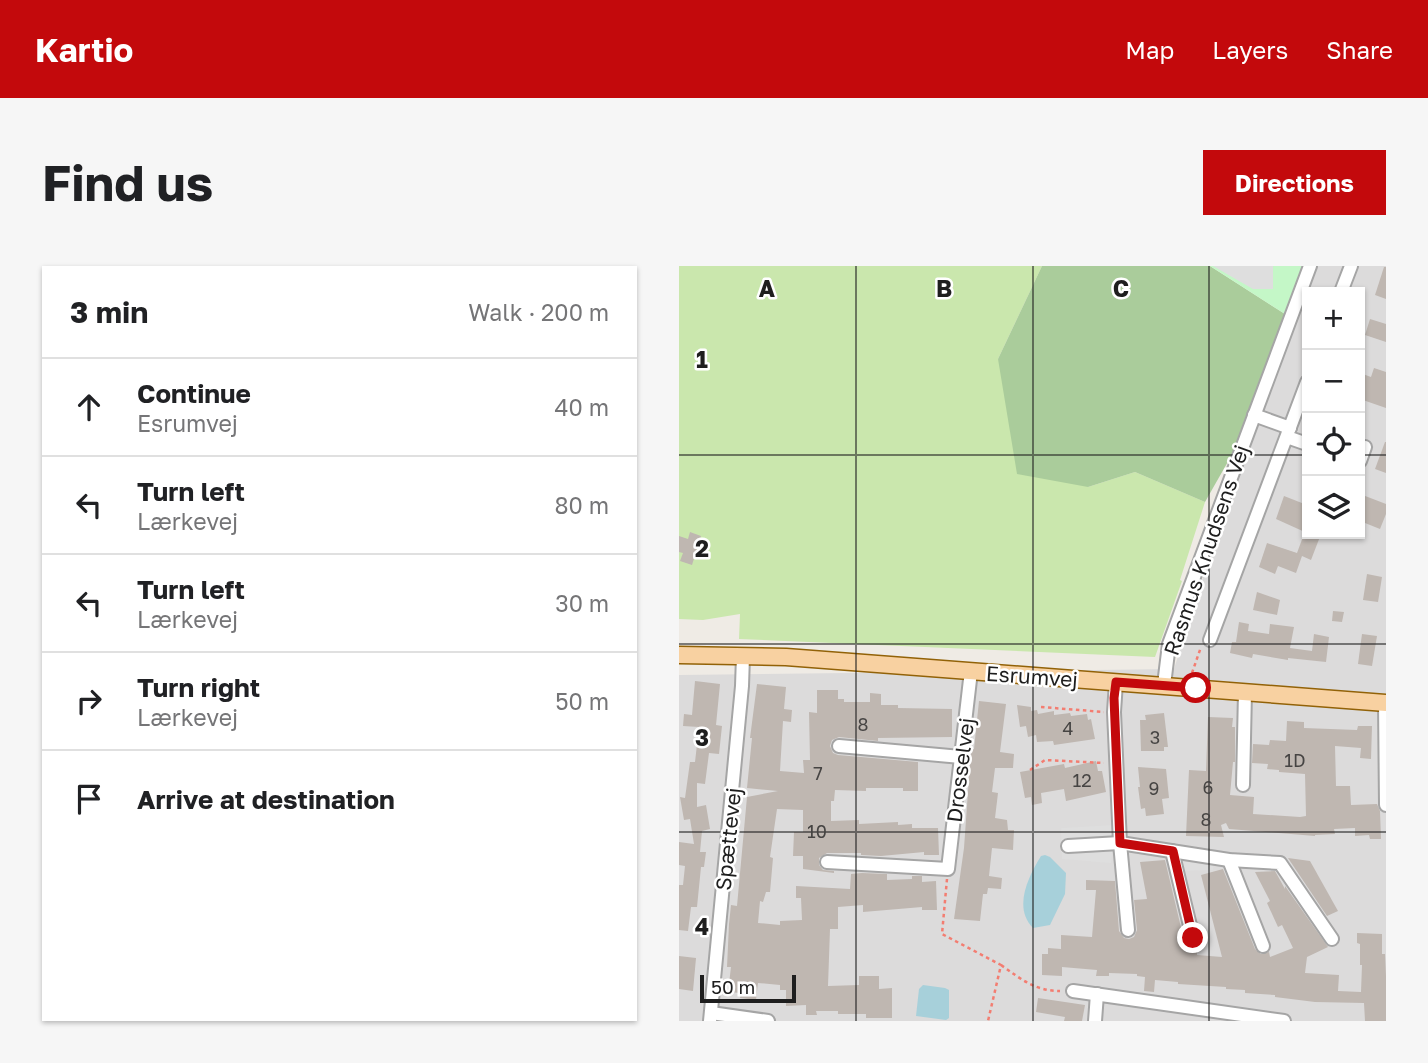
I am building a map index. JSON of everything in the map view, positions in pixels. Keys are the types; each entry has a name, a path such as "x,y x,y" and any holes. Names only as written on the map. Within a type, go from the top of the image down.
{"main road":[{"name":"Esrumvej","path":"679,655 786,657 1385,703"}],"street":[{"name":"Rasmus Knudsens Vej","path":"1164,685 1169,644 1310,266"},
{"path":"1343,287 1351,266"},
{"name":"Rasmus Knudsens Vej","path":"1210,640 1302,395"},
{"path":"1254,415 1302,441"},
{"name":"Spættevej","path":"710,1017 743,656"},
{"name":"Drosselvej","path":"948,869 971,671"},
{"path":"1116,682 1114,712 1120,843 1129,930"},
{"path":"1244,785 1245,692"},
{"name":"Esrumvej","path":"1385,703 1386,805"},
{"path":"839,746 961,757"},
{"path":"1068,846 1120,843 1229,860 1280,863 1332,939"},
{"path":"1173,851 1193,938"},
{"path":"1229,860 1263,946"},
{"path":"827,862 948,869"},
{"path":"1073,991 1284,1021"},
{"path":"1094,1021 1097,995"},
{"path":"710,1017 768,1021"}],"path":[{"path":"1190,688 1192,672 1204,640 1210,640"},
{"path":"1041,707 1114,712"},
{"path":"1030,770 1045,760 1117,763"},
{"path":"948,869 942,934 1001,965 1032,986 1045,991 1073,991"},
{"path":"988,1021 1001,965"}],"shaded area":[{"path":"1213,266 1273,266 1273,289 1253,289"},
{"path":"1302,266 1386,266 1386,1021 679,1021 679,675 1174,669"},
{"path":"1112,825 1114,835 1111,863 1062,859 1061,828"},
{"path":"1179,859 1214,862 1213,870 1182,871"}],"green space":[{"path":"679,266 1042,266 998,359 1088,487 1135,472 1205,502 1180,580 1182,581 1155,657 739,639 740,614 703,620 679,619"},
{"path":"1042,266 1210,266 1285,314 1234,451 1205,502 1135,472 1088,487 1017,474 998,359"},
{"path":"1210,266 1302,266 1285,314"}],"water":[{"path":"1045,855 1066,873 1065,894 1050,925 1033,928 1027,920 1023,902 1027,883 1041,856"},
{"path":"923,985 949,990 949,1018 946,1020 916,1016 919,989"}],"building":[{"path":"1386,267 1386,299 1375,295"},
{"path":"1370,319 1386,324 1386,342 1365,335"},
{"path":"1374,368 1386,372 1386,408 1365,401 1365,375 1371,377"},
{"path":"1386,442 1386,473 1375,469"},
{"path":"1284,496 1302,503 1302,531 1276,519"},
{"path":"1365,496 1386,504 1386,514 1380,529 1365,523"},
{"path":"690,532 701,536 692,565 680,561 683,553 679,552 679,536 688,539"},
{"path":"1302,539 1319,539 1311,560 1302,556 1296,573 1278,566 1275,574 1259,567 1267,543 1297,553"},
{"path":"1367,574 1382,577 1378,602 1363,600"},
{"path":"1257,592 1280,600 1277,615 1253,610"},
{"path":"1333,611 1344,612 1342,622 1332,621"},
{"path":"1239,622 1249,624 1248,631 1269,634 1270,624 1294,627 1290,648 1312,651 1314,634 1329,637 1326,662 1288,660 1253,654 1252,658 1230,653 1232,642 1236,642"},
{"path":"1362,634 1377,636 1372,666 1358,664"},
{"path":"695,681 720,684 716,725 722,726 719,754 709,753 705,784 697,783 697,807 706,805 710,829 702,831 700,852 706,852 704,867 701,867 697,907 691,907 688,931 679,930 679,885 683,885 685,866 679,865 679,842 694,844 690,819 684,820 680,797 685,798 690,762 695,762 699,727 683,726 684,714 692,715"},
{"path":"757,684 786,687 784,709 792,710 791,722 783,721 780,771 804,773 803,760 810,760 809,712 817,713 817,690 838,690 838,699 844,699 844,702 870,702 870,693 881,694 881,705 952,709 952,737 878,738 878,741 839,737 832,740 830,746 833,753 838,755 918,762 918,791 903,791 903,788 835,790 834,801 831,801 831,821 859,820 859,824 898,822 898,825 912,824 912,828 938,828 939,855 924,855 924,852 881,856 827,853 819,858 819,865 823,870 834,873 803,869 803,856 793,856 794,832 803,832 803,810 777,809 770,857 773,858 770,892 766,892 763,902 760,901 758,923 780,925 780,921 802,920 801,898 796,898 796,886 850,889 851,874 862,873 887,874 887,880 922,876 922,882 936,881 937,910 922,910 922,907 863,912 863,905 838,907 838,929 830,929 828,986 859,985 859,976 879,976 879,989 892,988 892,1018 866,1018 866,1014 838,1014 838,1011 816,1011 817,1015 806,1015 806,1005 786,1006 786,990 780,990 780,985 758,983 756,1000 740,998 741,993 728,992 731,967 727,967 729,924 731,905 737,906 747,797 778,791 747,788"},
{"path":"979,701 1006,704 1000,752 1014,754 1013,768 995,768 992,792 998,793 995,818 1007,820 1008,830 1014,830 1013,850 992,848 989,876 1002,878 1001,889 988,888 987,894 983,894 980,921 954,919 964,848 971,749 974,749"},
{"path":"1017,705 1031,707 1031,711 1037,710 1038,714 1054,711 1054,715 1087,714 1088,720 1091,719 1095,739 1054,745 1053,741 1037,742 1036,735 1028,737 1026,726 1020,727"},
{"path":"1164,713 1168,747 1164,747 1164,751 1141,751 1140,720 1146,720 1145,715"},
{"path":"1208,717 1233,718 1235,762 1230,795 1254,797 1253,814 1300,817 1306,816 1305,774 1279,772 1267,769 1268,764 1252,763 1253,744 1269,745 1270,740 1286,741 1287,721 1304,722 1304,728 1357,730 1358,726 1372,726 1371,759 1360,758 1361,748 1335,746 1336,786 1350,786 1351,805 1377,804 1380,811 1381,839 1370,839 1369,835 1355,836 1355,828 1334,829 1335,834 1315,836 1229,829 1226,823 1221,825 1224,837 1186,836 1189,770 1206,771"},
{"path":"1096,761 1098,771 1102,771 1106,792 1066,801 1064,789 1041,793 1042,803 1032,805 1031,797 1025,798 1020,772 1064,764 1065,768"},
{"path":"1138,767 1166,769 1169,798 1162,799 1164,814 1146,816 1145,808 1141,809"},
{"path":"1288,858 1310,861 1338,911 1327,916"},
{"path":"1165,860 1184,940 1190,946 1197,946 1197,955 1222,957 1201,875 1223,869 1255,949 1261,954 1269,952 1270,957 1293,948 1282,925 1278,927 1267,903 1270,901 1255,872 1275,871 1328,947 1307,957 1305,973 1339,975 1338,991 1361,992 1362,965 1357,933 1382,934 1386,1021 1365,1021 1364,1003 1315,1002 1245,993 1245,990 1226,987 1155,980 1154,992 1144,991 1145,977 1109,973 1109,976 1096,976 1097,970 1062,967 1062,976 1042,975 1042,954 1048,954 1048,948 1061,949 1061,935 1092,937 1096,890 1086,890 1086,880 1115,881 1119,931 1124,938 1129,939 1134,937 1137,930 1134,900 1147,899 1140,862"},
{"path":"679,956 696,958 693,991 679,989"},
{"path":"1038,998 1085,1005 1082,1021 1064,1021 1065,1017 1036,1012"}],"route":[{"path":"1193,938 1173,851 1120,843 1114,698 1116,682 1196,688"}]}
